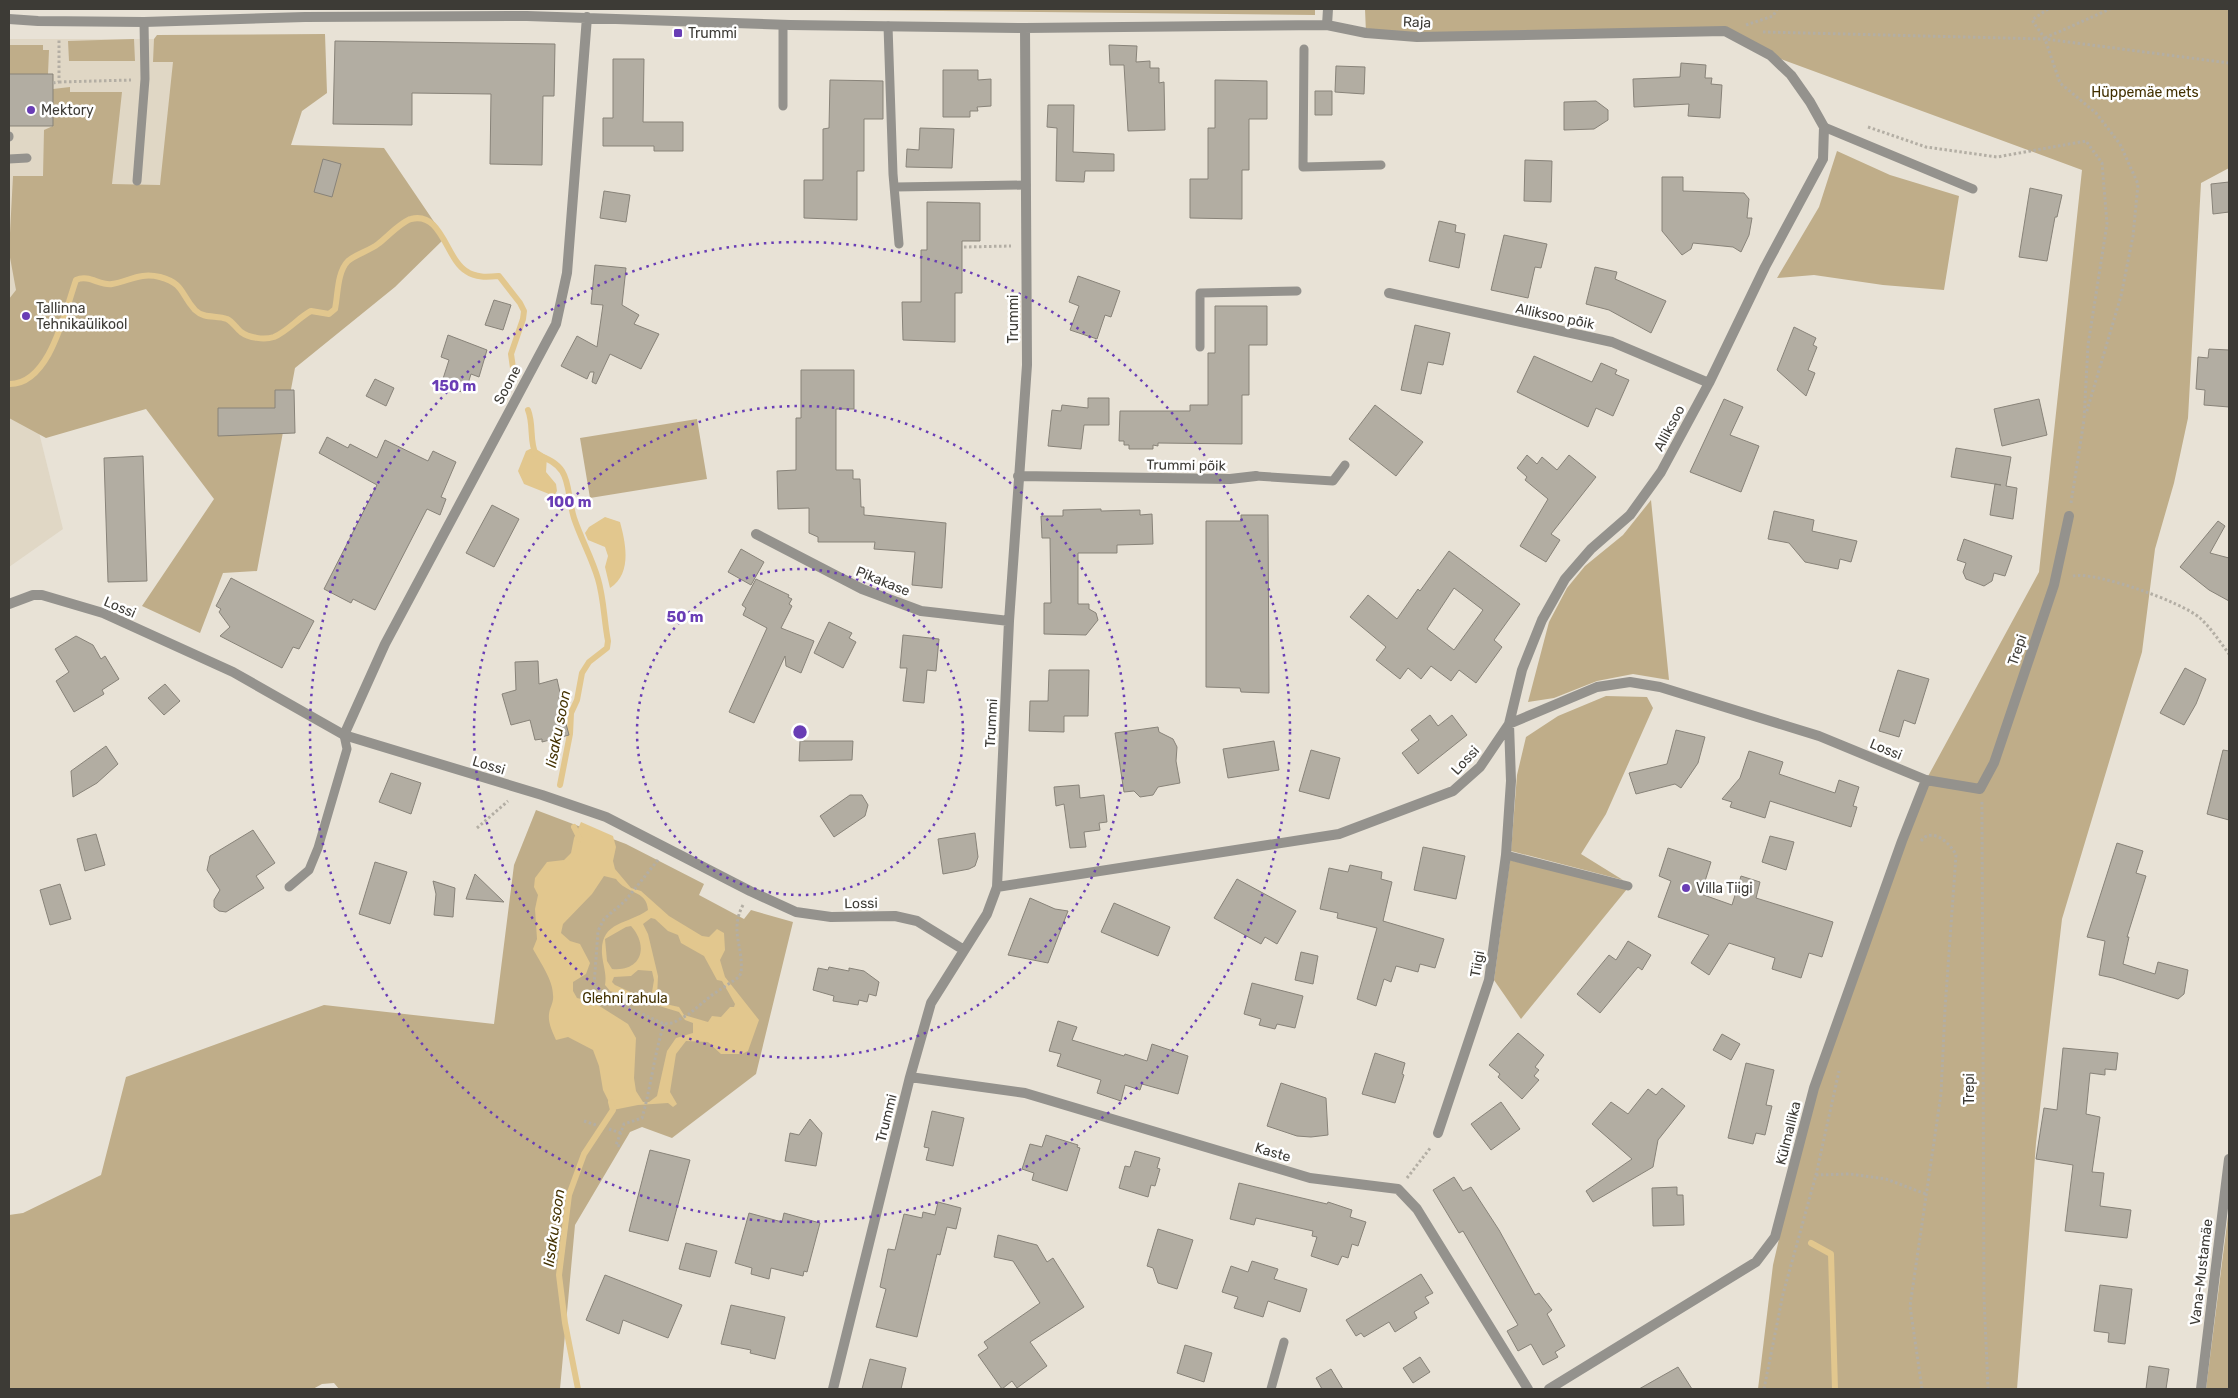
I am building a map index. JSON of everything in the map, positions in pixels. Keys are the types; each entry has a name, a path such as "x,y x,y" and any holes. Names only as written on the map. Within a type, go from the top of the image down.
{"street":[{"path":"1327,25 1328,9"},
{"name":"Raja","path":"9,19 144,22 305,17 587,17 783,25 1025,28 1327,25 1366,33 1417,37 1725,32 1770,55 1791,75 1810,102 1824,127"},
{"name":"Soone","path":"344,735 385,644 556,324 567,272 587,17"},
{"name":"Trummi","path":"833,1389 910,1077 931,1003 987,914 997,887 1018,476 1027,365 1025,28"},
{"name":"Alliksoo","path":"1509,724 1522,670 1542,620 1565,579 1592,549 1630,515 1661,472 1709,383 1764,267 1823,159 1824,127"},
{"name":"Alliksoo põik","path":"1389,293 1612,342 1709,383"},
{"name":"Trummi põik","path":"1018,476 1230,479 1256,476"},
{"name":"Trepi","path":"1980,790 1994,763 2054,585 2069,516"},
{"name":"Pikakase","path":"756,534 862,589 921,611 1010,621"},
{"name":"Lossi","path":"9,604 33,595 42,595 103,613 233,672 344,735 522,789 606,817 750,891 796,912 831,917 896,916 917,921 964,950"},
{"name":"Lossi","path":"997,887 1339,834 1453,791 1480,767 1509,724 1597,686 1630,682 1660,686 1819,736 1926,780"},
{"name":"Tiigi","path":"1438,1133 1489,980 1506,855 1511,781 1509,724"},
{"path":"1926,780 1980,790"},
{"name":"Külmallika","path":"1549,1389 1756,1262 1775,1237 1814,1088 1902,840 1926,780"},
{"name":"Kaste","path":"910,1077 1025,1093 1310,1178 1398,1189"},
{"name":"Vana-Mustamäe","path":"2201,1389 2229,1163"},
{"path":"1398,1189 1417,1209 1528,1389"}],"lane":[{"path":"137,181 145,80 144,22"},
{"path":"783,25 783,106"},
{"path":"888,26 894,188 899,244"},
{"path":"1304,49 1303,167 1381,165"},
{"path":"1824,127 1973,190"},
{"path":"9,159 27,158"},
{"path":"894,188 1026,185"},
{"path":"1200,347 1200,293 1297,291"},
{"name":"Trummi põik","path":"1256,476 1333,481 1345,465"},
{"path":"289,887 309,870 318,848 346,749 344,735"},
{"path":"1506,855 1628,886"},
{"path":"1271,1389 1284,1342"}],"path":[{"path":"1725,32 1773,16 1777,9"},
{"path":"2048,9 2032,20 2044,38 2060,83 2096,113 2120,144 2138,184 2133,236 2121,296 2084,420"},
{"path":"2044,38 2110,9"},
{"path":"1755,32 2044,38 2229,62"},
{"path":"59,38 59,82"},
{"path":"53,83 145,80"},
{"path":"1860,124 1926,147 1997,157 2086,141 2102,163 2107,224 2088,345 2084,420 2069,516"},
{"path":"964,247 1014,246"},
{"path":"2054,585 2068,577 2080,574 2106,579 2174,603 2200,618 2229,654"},
{"path":"478,828 522,789"},
{"name":"Trepi","path":"1980,790 1983,809 1981,876 1984,1297 1988,1389"},
{"path":"1918,845 1923,837 1942,838 1952,846 1956,854 1941,1094 1910,1306 1922,1389"},
{"path":"666,847 625,901 604,919 598,931 594,986 612,1000 664,1024 673,1023 690,1014 730,983 741,973 736,929 737,915 750,891"},
{"path":"620,1146 616,1145 624,1124 642,1118 656,1051 664,1024"},
{"path":"1764,1389 1783,1294 1816,1175 1840,1064"},
{"path":"584,1121 596,1125"},
{"path":"609,1129 621,1132"},
{"path":"1398,1189 1430,1150 1438,1133"},
{"path":"1816,1175 1850,1174 1886,1179 1926,1194"}],"shaded area":[{"name":"Tallinna Tehnikaülikool","path":"9,39 162,39 176,62 163,191 18,348 63,529 9,567"},
{"path":"536,449 547,456 546,472 556,484 557,491 554,496 524,484 518,471 526,451"},
{"path":"605,517 620,522 626,558 622,575 610,588 605,567 608,556 605,547 588,540 585,533 589,527"},
{"path":"581,822 613,836 616,847 613,861 615,869 631,888 641,891 669,916 702,936 709,937 717,929 724,933 725,950 720,960 725,977 759,1020 748,1051 742,1054 721,1054 708,1042 686,1041 676,1054 670,1092 677,1104 673,1107 668,1103 638,1105 613,1110 603,1090 599,1066 593,1050 568,1037 556,1040 552,1030 549,1017 553,1000 551,983 533,949 537,939 535,909 538,895 534,887 535,878 547,862 564,860 571,853 574,838","holes":["604,876 616,879 620,884 640,895 647,904 648,910 616,925 605,935 602,954 605,985 610,991 679,1012 685,1020 693,1023 693,1033 676,1038 667,1051 657,1096 649,1102 643,1102 636,1091 634,1078 636,1038 628,1024 593,1002 577,998 573,991 573,982 586,974 590,963 580,944 570,941 561,933 563,924 592,894","651,918 655,919 668,931 678,935 681,943 704,956 717,980 722,981 735,1004 734,1007 730,1007 721,1017 712,1016 708,1022 684,1015 679,1007 661,1003 657,998 658,976 648,934 643,924","631,926 637,934 641,949 640,956 630,966 622,969 612,969 607,961 605,939","638,970 652,971 654,980 651,998 648,1000 612,982 614,977 631,976"]}],"green space":[{"path":"747,9 1315,9 1315,15"},
{"name":"Hüppemäe mets","path":"1365,9 2229,9 2229,168 2201,183 2188,418 2174,483 2155,549 2142,652 2062,919 2036,1143 2017,1389 1758,1389 1773,1265 1814,1088 1926,780 2039,572 2082,170 1770,55 1725,31 1366,33"},
{"path":"325,34 327,93 302,111 291,145 384,148 445,238 395,287 295,368 257,571 223,573 200,633 142,606 214,499 146,409 46,438 9,418 9,299 16,290 9,252 13,176 43,176 44,130 53,126 53,89 70,87 70,92 122,92 112,184 160,185 173,62 153,62 154,39 157,35"},
{"path":"134,39 135,61 69,61 68,41"},
{"path":"9,45 43,45 43,50 49,50 48,74 9,74"},
{"path":"1837,151 1890,175 1959,196 1944,290 1883,285 1814,275 1777,278 1819,207"},
{"path":"697,419 707,479 590,498 580,438"},
{"path":"1651,500 1669,680 1633,674 1597,681 1554,698 1528,702 1549,622 1567,588 1585,566 1623,535"},
{"path":"1606,696 1647,697 1653,708 1606,814 1581,854 1623,880 1511,851 1517,775 1526,737 1558,716"},
{"name":"Glehni rahula","path":"536,810 626,844 704,884 699,895 744,919 751,910 793,922 756,1074 672,1138 642,1127 630,1132 575,1225 560,1389 339,1389 334,1383 322,1384 313,1389 9,1389 9,1215 23,1213 101,1175 126,1077 324,1005 494,1024 514,865"},
{"path":"1510,860 1627,889 1521,1019 1494,980"},
{"path":"2229,1208 2229,1389 2206,1389 2208,1373"}],"building":[{"path":"335,41 555,44 554,96 543,96 542,165 490,164 491,94 412,93 412,125 333,124"},
{"path":"1109,45 1137,46 1136,62 1150,61 1150,68 1159,68 1159,83 1164,82 1165,130 1128,131 1124,65 1110,65"},
{"path":"613,59 644,59 643,122 683,122 683,151 654,151 654,146 603,146 603,118 613,118"},
{"path":"1681,63 1706,65 1705,78 1712,78 1711,84 1722,85 1720,118 1688,116 1689,104 1634,107 1633,79 1680,77"},
{"path":"1336,66 1365,67 1364,94 1335,92"},
{"path":"943,70 978,70 978,80 991,79 991,106 977,107 978,111 970,111 970,117 943,117"},
{"name":"Mektory","path":"9,74 53,74 53,126 9,126"},
{"path":"830,80 883,81 883,119 864,119 864,171 857,171 857,220 804,218 804,180 823,180 823,129 829,128"},
{"path":"1215,80 1267,81 1267,119 1249,119 1249,170 1242,170 1242,219 1190,218 1190,179 1208,179 1208,128 1215,128"},
{"path":"1315,91 1332,91 1332,115 1315,115"},
{"path":"1596,101 1608,110 1608,120 1594,129 1564,130 1564,102"},
{"path":"1048,105 1074,105 1073,152 1114,154 1114,171 1085,171 1084,182 1056,181 1057,128 1047,127"},
{"path":"920,128 954,129 952,168 906,167 907,149 919,150"},
{"path":"323,159 341,164 332,197 314,192"},
{"path":"1525,160 1552,161 1551,202 1524,201"},
{"path":"1662,177 1683,177 1683,191 1744,193 1749,199 1747,218 1752,218 1749,235 1741,252 1733,247 1693,243 1691,249 1682,255 1662,231"},
{"path":"2229,182 2229,212 2213,214 2211,184"},
{"path":"2030,188 2062,195 2057,217 2055,217 2047,261 2019,257"},
{"path":"604,191 630,195 626,222 600,218"},
{"path":"927,202 980,203 980,241 962,241 962,293 955,293 955,342 903,340 902,302 921,302 921,250 927,250"},
{"path":"1439,221 1456,225 1455,232 1465,234 1459,268 1429,261"},
{"path":"1504,235 1547,244 1541,268 1535,267 1528,298 1491,290"},
{"path":"595,265 626,268 622,305 639,315 634,324 659,334 641,369 610,354 596,384 592,382 594,372 590,372 587,379 561,366 577,336 597,347 603,305 591,304"},
{"path":"1595,267 1617,272 1615,279 1666,301 1651,333 1609,310 1586,304"},
{"path":"1078,276 1120,291 1111,317 1105,315 1097,339 1070,330 1079,306 1069,302"},
{"path":"494,300 511,305 503,330 485,325"},
{"path":"1215,306 1267,306 1267,345 1249,345 1249,395 1242,395 1242,444 1158,443 1158,446 1153,445 1153,449 1129,449 1129,445 1124,445 1124,441 1119,441 1120,411 1190,411 1190,405 1208,405 1208,353 1215,353"},
{"path":"1415,325 1450,333 1443,365 1428,362 1421,394 1401,390"},
{"path":"1794,327 1816,338 1813,345 1817,347 1808,370 1815,373 1806,396 1777,370"},
{"path":"448,335 487,350 479,377 471,374 465,393 441,385 449,360 441,357"},
{"path":"2209,349 2229,350 2229,407 2204,405 2205,390 2196,389 2198,357 2208,358"},
{"path":"1534,356 1592,382 1601,363 1617,370 1615,374 1629,380 1613,416 1596,408 1588,427 1517,392"},
{"path":"801,370 854,370 854,409 836,409 836,470 853,470 853,479 860,479 861,507 864,507 864,515 946,523 942,588 912,585 915,552 874,549 875,542 818,542 818,537 809,533 809,508 778,509 777,471 796,470 796,418 801,418"},
{"path":"375,379 394,388 386,406 366,396"},
{"path":"275,390 294,390 295,433 218,436 218,408 275,408"},
{"path":"1088,398 1109,398 1109,425 1084,425 1081,449 1048,446 1052,410 1061,411 1062,405 1088,408"},
{"path":"1724,399 1743,407 1730,435 1759,446 1741,492 1690,472"},
{"path":"2039,399 2047,435 2002,446 1994,409"},
{"path":"1375,405 1423,442 1396,476 1349,439"},
{"path":"327,437 348,448 350,444 377,458 385,440 428,461 433,451 456,462 441,497 446,499 440,515 427,509 375,610 353,599 351,603 324,589 377,485 319,453"},
{"path":"1956,448 2011,457 2006,486 2017,488 2013,519 1990,515 1995,484 1951,477"},
{"path":"1527,455 1537,464 1542,457 1557,470 1569,455 1596,477 1551,534 1560,540 1546,562 1520,546 1548,499 1525,480 1527,477 1517,468"},
{"path":"143,456 147,581 108,582 104,458"},
{"path":"492,505 519,519 494,567 466,553"},
{"path":"1101,509 1101,511 1140,510 1140,515 1152,514 1153,544 1117,545 1117,553 1078,553 1078,604 1089,604 1089,609 1096,613 1098,620 1086,635 1044,634 1044,603 1051,603 1050,538 1042,538 1041,516 1063,516 1063,510"},
{"path":"1774,511 1814,520 1812,531 1857,541 1851,562 1840,559 1838,569 1805,562 1789,543 1768,539"},
{"path":"1241,515 1268,515 1269,693 1241,692 1240,688 1206,687 1206,521 1241,521"},
{"path":"2218,521 2225,526 2210,553 2229,558 2229,601 2209,590 2180,567"},
{"path":"1964,539 2012,556 2005,576 1994,573 1992,581 1984,586 1966,579 1963,572 1966,563 1957,560"},
{"path":"741,549 764,562 751,585 728,572"},
{"path":"1449,551 1520,604 1494,640 1502,647 1476,683 1459,670 1451,681 1431,666 1421,679 1408,668 1400,679 1376,660 1386,647 1350,617 1368,595 1397,619 1418,589 1420,591","holes":["1454,588 1483,610 1454,650 1427,629"]},
{"path":"231,578 314,621 299,649 293,647 282,668 220,636 230,627 219,612 221,609 216,606"},
{"path":"756,579 789,595 788,597 792,599 789,604 792,606 781,628 814,641 801,673 786,666 785,656 754,723 729,712 767,628 743,615 746,608 742,605"},
{"path":"829,622 852,633 849,638 856,642 843,668 814,653"},
{"path":"903,635 939,639 936,671 927,670 924,703 903,701 907,668 900,668"},
{"path":"76,636 93,645 101,659 105,656 119,679 102,690 104,694 74,712 56,681 69,672 55,649"},
{"path":"538,661 539,684 557,679 561,697 559,697 569,735 542,742 542,739 535,740 530,720 511,725 502,694 516,690 515,662"},
{"path":"2185,668 2206,679 2196,704 2184,725 2160,713"},
{"path":"1049,670 1089,670 1088,716 1064,716 1064,732 1029,731 1030,701 1048,701"},
{"path":"1898,670 1929,679 1915,724 1904,720 1899,737 1879,731"},
{"path":"165,684 180,701 164,715 148,698"},
{"path":"1430,715 1438,726 1452,715 1467,735 1418,774 1402,753 1419,740 1411,730"},
{"path":"1158,727 1159,732 1173,739 1177,747 1176,761 1180,783 1158,787 1153,795 1140,797 1134,791 1124,792 1115,733"},
{"path":"1676,730 1705,737 1698,763 1681,788 1675,784 1636,794 1629,773 1667,764"},
{"path":"800,741 853,741 852,760 799,761"},
{"path":"1274,741 1279,770 1228,778 1223,749"},
{"path":"106,746 118,764 97,783 73,797 71,771"},
{"path":"1311,750 1340,758 1329,799 1299,791"},
{"path":"2223,750 2229,751 2229,820 2207,814"},
{"path":"1749,751 1783,762 1779,774 1835,793 1839,780 1859,787 1853,806 1857,807 1851,827 1770,801 1765,818 1730,807 1732,802 1722,799 1740,778"},
{"path":"391,773 421,783 411,814 379,802"},
{"path":"1079,785 1080,798 1104,795 1107,822 1099,823 1100,830 1084,832 1086,847 1070,848 1064,804 1056,806 1054,787"},
{"path":"850,795 862,795 868,805 865,816 834,837 820,816"},
{"path":"253,830 275,863 256,876 264,888 226,912 219,911 214,907 214,900 220,890 207,870 210,856"},
{"path":"975,833 978,857 975,866 943,874 938,839"},
{"path":"96,834 105,865 85,871 77,839"},
{"path":"1770,836 1794,842 1786,870 1762,862"},
{"path":"2117,843 2143,851 2136,873 2146,876 2127,937 2129,937 2123,964 2155,974 2158,962 2188,970 2184,994 2178,999 2099,975 2105,941 2087,937"},
{"path":"1423,847 1465,856 1456,899 1414,890"},
{"path":"1668,848 1711,862 1701,894 1732,905 1741,876 1760,882 1756,898 1833,922 1822,957 1809,953 1801,978 1772,969 1775,958 1729,943 1709,975 1691,963 1709,935 1658,917 1671,881 1659,876"},
{"path":"375,862 407,872 390,924 359,914"},
{"path":"1350,865 1382,872 1381,879 1392,882 1383,921 1444,939 1435,968 1420,964 1418,972 1396,966 1391,982 1384,979 1376,1006 1357,999 1377,928 1337,918 1338,913 1320,909 1329,868 1348,872"},
{"path":"475,874 504,902 466,899"},
{"path":"1237,879 1296,911 1277,944 1265,937 1261,944 1214,918"},
{"path":"433,881 455,888 453,917 434,915 436,894"},
{"path":"60,884 71,919 50,925 40,890"},
{"path":"1030,898 1055,909 1068,911 1048,963 1008,955"},
{"path":"1114,903 1170,927 1158,956 1101,932"},
{"path":"1628,941 1651,955 1642,970 1638,967 1600,1013 1577,994 1609,955 1616,960"},
{"path":"1301,952 1318,956 1313,984 1295,980"},
{"path":"829,967 849,971 849,968 864,971 879,982 876,996 869,994 867,1002 859,1000 858,1005 833,1001 834,996 813,990 818,968 828,970"},
{"path":"1252,983 1303,996 1295,1028 1277,1024 1275,1029 1259,1025 1261,1019 1244,1014"},
{"path":"1058,1021 1077,1027 1072,1040 1124,1056 1125,1054 1147,1061 1152,1044 1188,1056 1178,1094 1142,1084 1140,1090 1125,1085 1121,1101 1097,1093 1101,1080 1057,1066 1061,1054 1049,1051"},
{"path":"1518,1033 1544,1055 1535,1067 1539,1070 1534,1076 1539,1080 1522,1099 1498,1077 1500,1074 1489,1065"},
{"path":"1722,1034 1740,1044 1731,1060 1713,1050"},
{"path":"2063,1048 2118,1053 2116,1070 2105,1069 2105,1075 2090,1073 2086,1114 2100,1117 2092,1172 2104,1173 2100,1206 2131,1210 2127,1238 2065,1231 2073,1165 2036,1159 2044,1108 2057,1110"},
{"path":"1375,1053 1405,1063 1402,1074 1404,1075 1395,1103 1362,1094"},
{"path":"1746,1063 1774,1070 1766,1105 1772,1106 1765,1135 1756,1133 1753,1144 1728,1138"},
{"path":"1281,1083 1326,1098 1328,1135 1297,1136 1267,1126"},
{"path":"1662,1088 1685,1106 1658,1140 1653,1167 1593,1202 1586,1191 1632,1159 1592,1124 1611,1102 1628,1114 1648,1089 1656,1095"},
{"path":"1501,1102 1520,1129 1491,1150 1471,1124"},
{"path":"932,1111 964,1118 953,1166 926,1160 929,1148 924,1147"},
{"path":"810,1119 822,1133 816,1166 785,1161 790,1133 799,1135"},
{"path":"1046,1135 1078,1145 1077,1147 1080,1148 1067,1191 1032,1180 1034,1173 1022,1169 1030,1144 1042,1147"},
{"path":"650,1150 690,1160 668,1241 629,1231"},
{"path":"1135,1151 1160,1158 1157,1168 1160,1169 1155,1186 1151,1185 1148,1197 1119,1188 1125,1166 1130,1167"},
{"path":"1454,1177 1463,1191 1471,1187 1499,1230 1535,1295 1539,1293 1552,1310 1547,1314 1565,1346 1555,1352 1558,1357 1543,1365 1531,1344 1518,1351 1507,1331 1518,1325 1463,1231 1459,1233 1433,1190"},
{"path":"1239,1183 1327,1204 1328,1202 1352,1210 1350,1217 1366,1222 1358,1246 1352,1244 1348,1258 1342,1256 1338,1265 1311,1256 1317,1237 1312,1236 1313,1231 1256,1218 1254,1225 1230,1219"},
{"path":"1677,1187 1677,1195 1683,1195 1684,1225 1653,1226 1652,1188"},
{"path":"938,1202 961,1208 956,1229 947,1227 940,1255 937,1254 917,1337 876,1327 886,1289 880,1287 888,1249 895,1250 904,1214 922,1218 923,1212 935,1215"},
{"path":"749,1213 782,1222 784,1213 820,1223 807,1272 804,1271 803,1276 771,1268 769,1279 751,1274 752,1268 735,1263"},
{"path":"1158,1229 1193,1240 1177,1289 1158,1283 1153,1268 1147,1266"},
{"path":"998,1235 1037,1245 1047,1262 1053,1258 1084,1307 1030,1342 1047,1366 1017,1388 1012,1381 1002,1389 978,1355 988,1348 984,1342 1040,1303 1013,1261 994,1257"},
{"path":"686,1243 717,1251 710,1277 679,1269"},
{"path":"1252,1261 1278,1269 1274,1279 1307,1289 1300,1312 1268,1301 1263,1317 1234,1308 1238,1297 1222,1292 1231,1266 1248,1272"},
{"path":"1421,1274 1433,1293 1425,1297 1429,1303 1414,1312 1417,1318 1395,1332 1389,1322 1364,1337 1361,1333 1356,1336 1346,1320"},
{"path":"605,1275 682,1305 668,1338 623,1320 619,1334 586,1320"},
{"path":"2100,1285 2132,1289 2125,1344 2108,1342 2109,1333 2094,1331"},
{"path":"731,1305 785,1317 775,1359 750,1353 751,1350 721,1344"},
{"path":"1185,1345 1212,1353 1204,1382 1177,1373"},
{"path":"1420,1357 1430,1372 1413,1383 1403,1368"},
{"path":"870,1359 906,1368 901,1389 862,1389"},
{"path":"2149,1366 2169,1369 2166,1389 2146,1389"},
{"path":"1678,1367 1692,1389 1639,1389"},
{"path":"1331,1369 1343,1389 1322,1389 1316,1378"}],"waterway":[{"name":"Iisaku soon","path":"9,384 23,381 35,373 45,360 61,327 76,280 85,278 112,284 141,276 160,277 178,286 190,304 199,313 227,319 248,336 270,338 284,331 311,311 329,314 335,309 340,277 348,261 374,246 407,220 421,218 430,222 437,229 459,265 466,271 478,276 499,276 520,303 524,311 523,319 511,354 514,375"},
{"name":"Iisaku soon","path":"528,410 536,455 548,459 557,465 566,479 574,518 598,579 608,641 607,648 589,662 582,673 577,700 571,713 570,734 560,785"},
{"path":"574,827 580,839"},
{"name":"Iisaku soon","path":"578,1389 565,1323 559,1275 569,1195 584,1154 613,1110 611,1102"},
{"path":"1811,1243 1831,1254 1835,1389"}],"place":[{"name":"Trummi","path":"678,33"},
{"name":"Mektory","path":"31,110"},
{"name":"Tallinna Tehnikaülikool","path":"26,316"},
{"name":"Villa Tiigi","path":"1686,888"}]}
